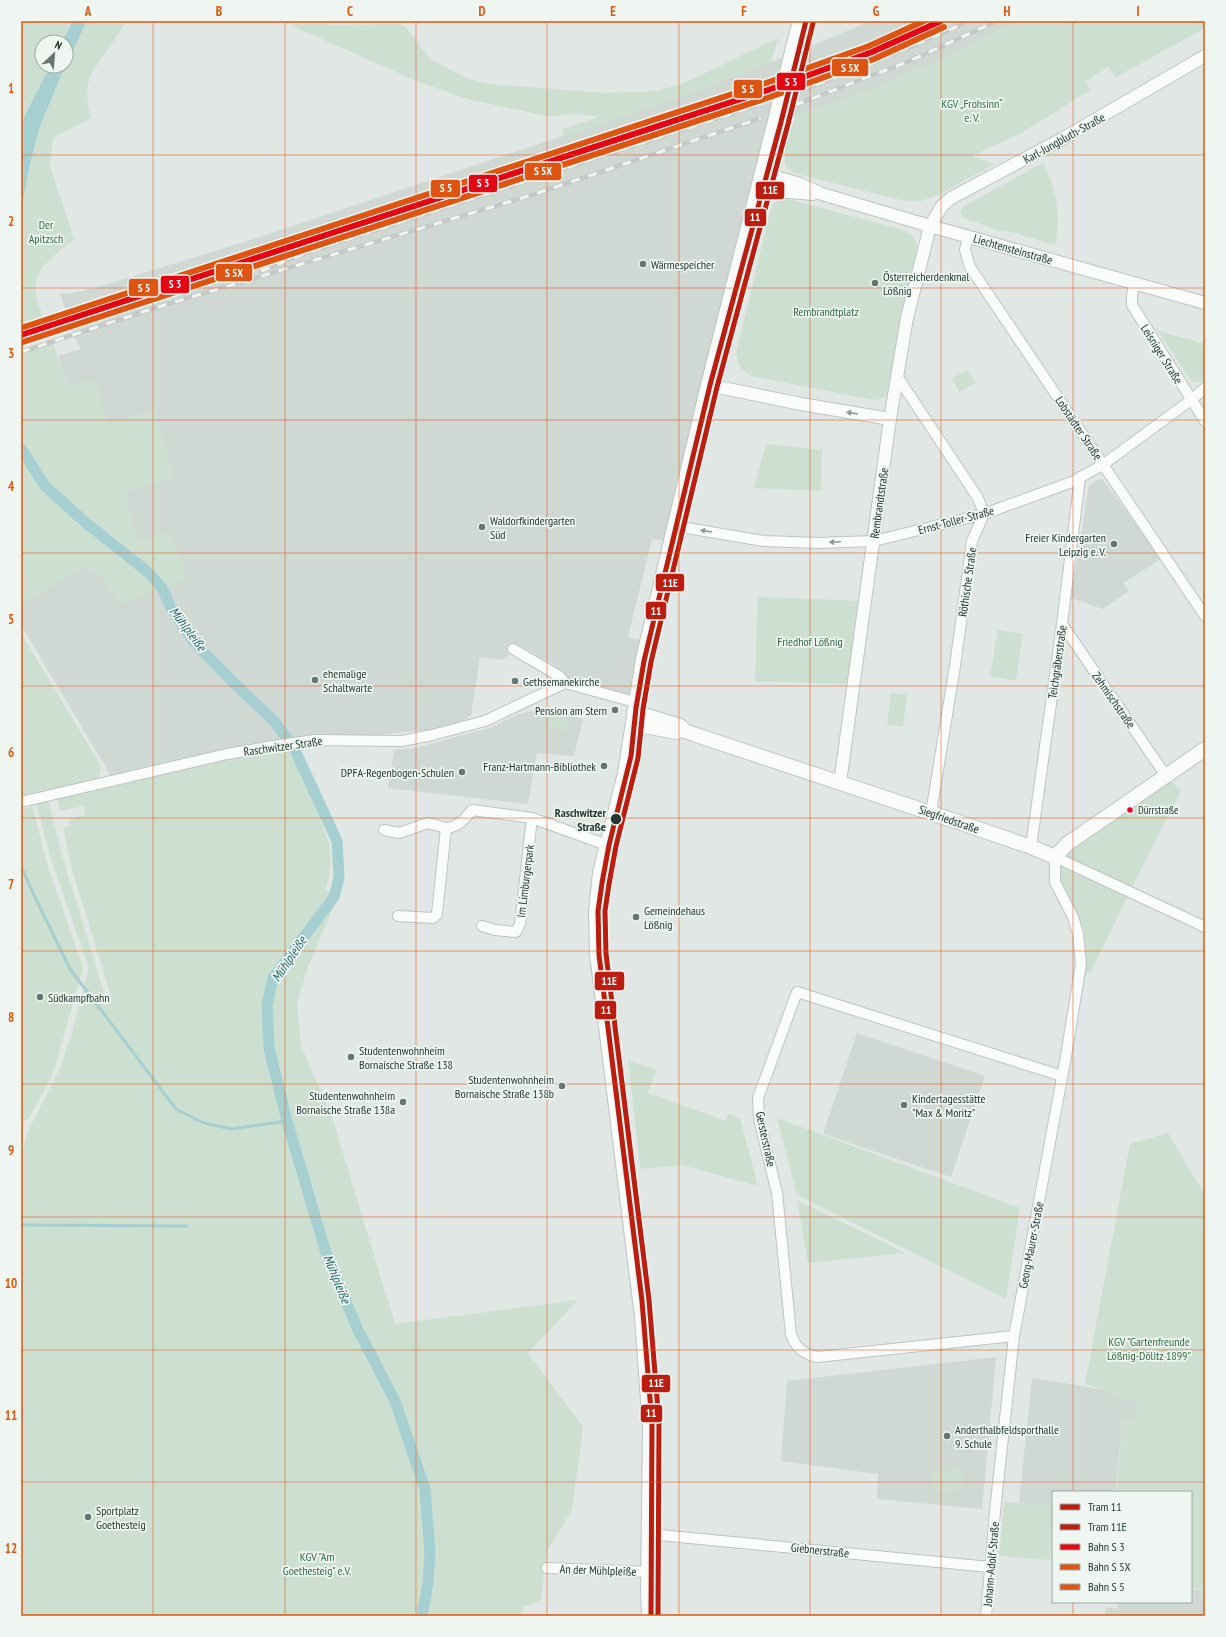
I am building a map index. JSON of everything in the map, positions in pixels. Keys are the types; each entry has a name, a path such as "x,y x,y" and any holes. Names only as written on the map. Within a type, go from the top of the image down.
{"main road":[{"path":"649,1616 650,1429 642,1317 597,954 596,916 599,883 625,773 643,659 674,526 800,21"},
{"name":"Siegfriedstraße","path":"634,713 678,733 685,731 1031,847 1055,857"},
{"path":"1055,857 1067,844 1205,749"}],"street":[{"name":"Karl-Jungbluth-Straße","path":"930,226 942,206 951,198 1062,139 1205,56"},
{"name":"Liechtensteinstraße","path":"761,179 800,184 822,194 930,226 1205,303"},
{"name":"Rembrandtstraße","path":"840,783 890,419 907,318 930,226"},
{"name":"Lobstädter Straße","path":"968,236 966,250 970,267 1205,616"},
{"name":"Leisniger Straße","path":"1134,283 1132,305 1205,421"},
{"path":"897,376 978,498 984,514"},
{"path":"708,385 801,404 890,419"},
{"name":"Ernst-Toller-Straße","path":"674,526 764,541 818,543 874,541 984,514 1072,482 1104,464 1205,388"},
{"name":"Teichgräberstraße","path":"1031,847 1062,624 1080,477"},
{"name":"Röthische Straße","path":"931,813 955,666 972,542 984,514"},
{"name":"Zehmischstraße","path":"1062,624 1166,776"},
{"path":"514,648 559,676 565,683 634,713"},
{"name":"Raschwitzer Straße","path":"21,802 227,754 280,745 305,741 327,740 389,742 432,735 485,721 565,683"},
{"path":"384,830 398,833 428,823 446,828 452,828 458,825 472,810 532,818 607,844"},
{"name":"Im Limburgerpark","path":"482,926 495,930 516,932 520,924 532,818"},
{"path":"398,916 433,918 437,914 446,828"},
{"name":"Siegfriedstraße","path":"1055,857 1205,928"},
{"name":"Georg-Maurer-Straße","path":"995,1511 1014,1336 1081,964 1078,934 1067,904 1055,882 1055,857"},
{"name":"Gersterstraße","path":"1014,1336 817,1357 808,1355 800,1350 794,1343 791,1334 778,1193 759,1119 758,1098 797,992 1062,1076"},
{"name":"Johann-Adolf-Straße","path":"986,1616 995,1511"},
{"name":"Giebnerstraße","path":"649,1534 990,1567"},
{"name":"An der Mühlpleiße","path":"547,1568 649,1572"}],"shaded area":[{"path":"868,21 1018,21 941,59 872,89 774,125 671,542 652,539 628,637 647,642 635,702 565,683 553,672 554,665 520,645 502,660 480,657 471,715 458,725 434,729 365,735 364,740 333,740 114,781 21,625 21,603 85,567 101,574 119,603 137,542 124,491 155,411 107,424 95,380 68,387 58,356 81,349 75,339 60,293 68,294 95,288 244,242 677,98 771,62"},
{"name":"Freier Kindergarten Leipzig e. V.","path":"1102,478 1161,559 1123,583 1129,591 1103,609 1071,598 1089,485"},
{"name":"DPFA-Regenbogen-Schulen","path":"543,709 570,712 569,715 583,719 574,756 537,753 528,804 388,788 394,750 415,748 489,728 519,714"},
{"name":"Kindertagesstätte \"Max & Moritz\"","path":"857,1033 985,1076 951,1177 823,1134"},
{"path":"996,1357 982,1509 877,1499 878,1474 781,1461 787,1381"},
{"path":"1032,1378 1107,1390 1106,1393 1137,1402 1134,1421 1123,1419 1115,1491 1052,1491 1052,1506 1019,1503"},
{"path":"1192,1589 1205,1591 1205,1616 1104,1616 1106,1607 1117,1609 1118,1603 1192,1603"}],"green space":[{"path":"21,21 73,21 66,34 34,34 34,74 46,74 21,123"},
{"name":"Der Apitzsch","path":"87,21 127,21 91,74 87,96 91,118 54,137 49,163 74,239 53,256 37,277 36,295 44,318 21,326 21,211 30,164 46,109 62,74 74,74 74,47"},
{"path":"289,21 325,21 330,25 396,24 405,26 430,59 466,78 488,84 604,93 656,91 682,84 778,38 771,62 677,98 563,136 563,129 599,117 579,114 547,116 467,99 419,82 295,27"},
{"name":"KGV „Frohsinn“ e. V.","path":"1018,21 1205,21 1205,28 1116,77 1108,67 1086,81 1090,90 1021,133 972,156 995,164 938,195 921,201 905,201 801,175 787,168 785,164 786,150 795,116 872,89 941,59"},
{"path":"1044,164 1052,184 1057,204 1058,224 1055,245 1005,230 1003,232 964,218 960,212 964,206 1039,165"},
{"name":"Rembrandtplatz","path":"779,199 788,199 903,230 915,239 917,248 890,387 888,393 883,398 874,400 751,376 742,369 739,364 736,353 770,212 774,203"},
{"path":"1158,331 1205,344 1205,378 1200,382 1192,382"},
{"path":"53,343 68,387 95,380 107,424 156,411 174,478 124,492 137,541 169,533 189,579 119,604 101,574 85,567 21,603 21,354"},
{"path":"968,370 976,383 959,392 952,378"},
{"path":"766,444 822,450 821,491 754,488"},
{"name":"Friedhof Lößnig","path":"758,597 865,601 854,684 755,681"},
{"path":"998,630 1023,634 1016,681 990,676"},
{"path":"21,633 101,766 98,780 21,796"},
{"path":"891,693 907,695 903,727 887,724"},
{"path":"548,718 569,719 568,730 547,729"},
{"name":"KGV \"Am Goethesteig\" e.V.","path":"289,750 309,789 329,843 331,862 329,877 325,889 337,899 308,966 297,1004 301,1046 332,1117 395,1324 578,1300 528,1353 583,1427 572,1510 548,1549 541,1600 522,1607 522,1616 21,1616 21,1153 31,1125 61,1066 72,1033 89,968 52,862 36,803 48,800 63,858 105,996 111,996 71,866 63,828 71,826 69,819 85,815 84,806 60,811 57,798 117,786 228,758"},
{"path":"1166,776 1181,791 1092,970 1079,981 1078,934 1060,892 1055,857"},
{"path":"31,807 33,809 47,864 83,968 56,1064 48,1084 28,1119 21,1121 21,810"},
{"path":"628,1060 656,1070 648,1093 726,1121 728,1114 740,1118 758,1186 682,1165 644,1169 640,1167"},
{"path":"777,1118 1020,1208 1006,1299 797,1195"},
{"name":"KGV \"Gartenfreunde Lößnig-Dölitz 1899\"","path":"1168,1133 1205,1193 1205,1590 1192,1588 1192,1491 1116,1491 1123,1419 1134,1421 1137,1403 1106,1393 1106,1390 1085,1384 1130,1144"},
{"path":"797,1200 905,1253 808,1263"},
{"path":"963,1468 965,1489 932,1493 929,1472"},
{"path":"1004,1502 1052,1506 1050,1560 999,1556"}],"water":[{"path":"73,21 87,21 74,48 74,34 66,34"},
{"path":"46,74 62,74 40,126 30,164 21,211 21,123"}],"waterway":[{"name":"Mühlpleiße","path":"21,449 46,487 86,523 148,572 162,588 171,608 194,642 275,722 295,750 337,841 339,878 334,897 273,978 267,1005 269,1048 287,1121 326,1253 357,1328 395,1401 425,1489 430,1552 428,1583 422,1616"},
{"path":"21,866 70,969 176,1109 204,1123 232,1129 287,1121"},
{"path":"21,1225 187,1226"}],"railway":[{"path":"799,91 858,69 967,21"},
{"path":"795,105 907,62 997,21"},
{"path":"261,271 309,252 764,103"},
{"path":"21,352 158,307 532,195 761,118"}],"tram line":[{"name":"11","path":"651,1616 652,1423 642,1301 599,955 598,911 609,845 631,756 636,708 644,661 710,385 781,122 806,21"},
{"name":"11E","path":"658,1616 659,1422 649,1300 606,954 605,911 616,846 638,758 643,709 651,662 717,387 788,124 813,23"}],"transit line":[{"path":"21,328 766,83 869,46 924,21"},
{"path":"21,335 768,90 872,52 941,21"},
{"path":"23,342 770,97 874,59 944,27"}],"place":[{"name":"Wärmespeicher","path":"643,264"},
{"name":"Österreicherdenkmal Lößnig","path":"875,283"},
{"name":"Waldorfkindergarten Süd","path":"482,527"},
{"name":"Freier Kindergarten Leipzig e. V.","path":"1114,544"},
{"name":"ehemalige Schaltwarte","path":"315,680"},
{"name":"Gethsemanekirche","path":"515,681"},
{"name":"Pension am Stern","path":"615,710"},
{"name":"Franz-Hartmann-Bibliothek","path":"604,766"},
{"name":"DPFA-Regenbogen-Schulen","path":"462,772"},
{"name":"Dürrstraße","path":"1130,810"},
{"name":"Raschwitzer Straße","path":"616,819"},
{"name":"Gemeindehaus Lößnig","path":"636,917"},
{"name":"Südkampfbahn","path":"40,997"},
{"name":"Studentenwohnheim Bornaische Straße 138","path":"351,1057"},
{"name":"Studentenwohnheim Bornaische Straße 138b","path":"562,1086"},
{"name":"Studentenwohnheim Bornaische Straße 138a","path":"403,1102"},
{"name":"Kindertagesstätte \"Max & Moritz\"","path":"904,1105"},
{"name":"Anderthalbfeldsporthalle 9. Schule","path":"947,1436"},
{"name":"Sportplatz Goethesteig","path":"88,1517"}]}
